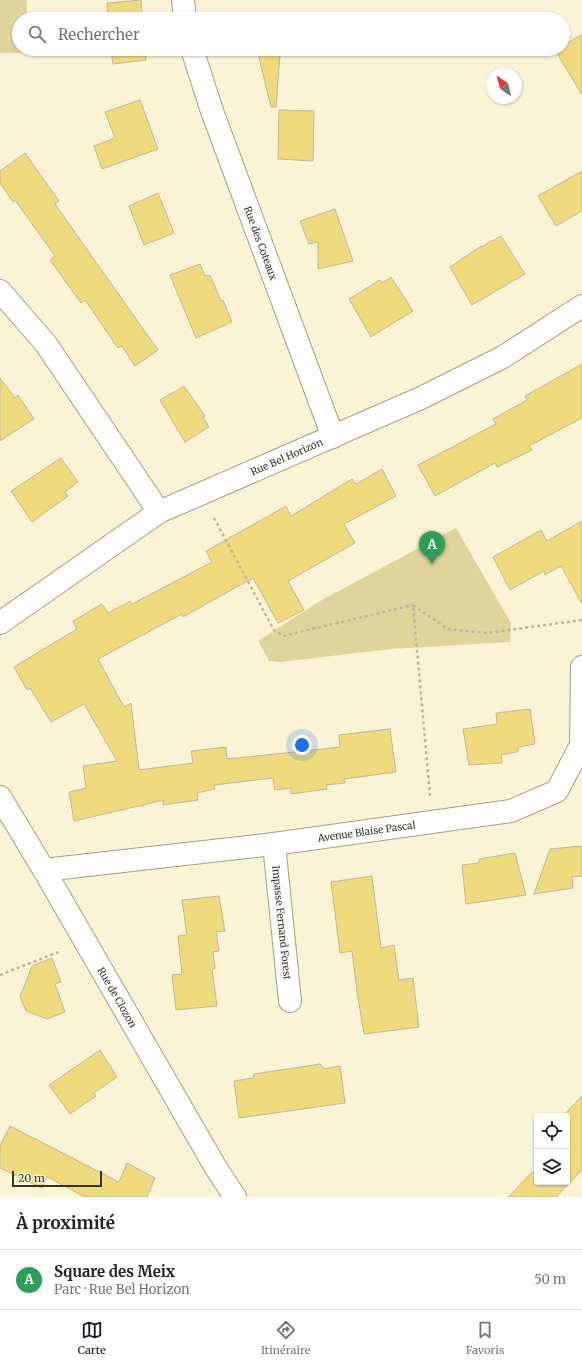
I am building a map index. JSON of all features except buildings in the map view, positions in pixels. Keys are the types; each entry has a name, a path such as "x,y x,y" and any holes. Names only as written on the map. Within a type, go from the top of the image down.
{"street":[{"path":"184,0 185,12"},
{"name":"Rue des Coteaux","path":"194,56 212,111 333,437"},
{"path":"0,291 46,344 159,512"},
{"name":"Rue Bel Horizon","path":"0,623 159,512 420,398 504,357 582,306"},
{"name":"Avenue Blaise Pascal","path":"44,870 274,844 511,811 557,791 581,745 582,667"},
{"name":"Rue de Clozon","path":"0,797 86,942 216,1168 235,1197"},
{"name":"Impasse Fernand Forest","path":"274,844 290,1000"}],"path":[{"path":"197,495 209,508 274,630 283,636 413,605 448,629 487,633 582,620"},
{"path":"413,605 432,822"},
{"path":"0,975 86,942"}],"shaded area":[{"path":"0,0 27,0 27,12 12,12 12,53 0,53"},
{"path":"456,528 511,623 510,642 391,649 281,662 269,661 258,641 320,601"}],"place":[{"name":"Square des Meix","path":"432,564"}]}
